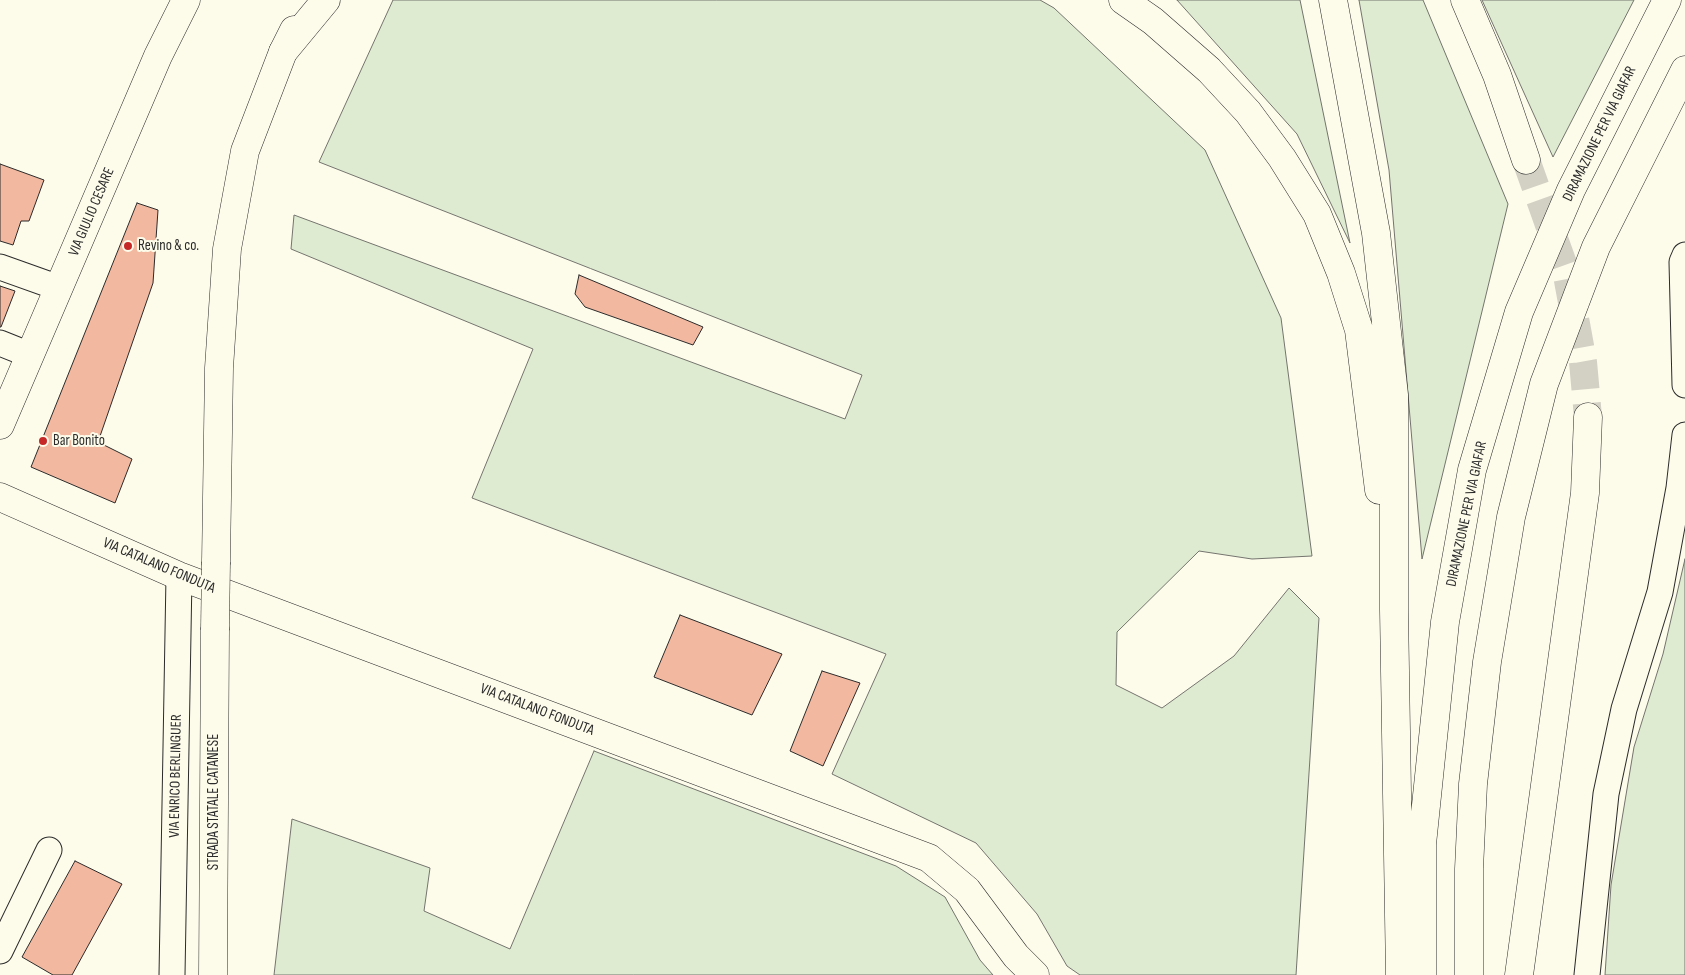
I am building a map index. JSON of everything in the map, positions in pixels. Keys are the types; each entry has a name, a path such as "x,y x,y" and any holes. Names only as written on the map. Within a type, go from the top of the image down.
{"main road":[{"name":"VIA GIULIO CESARE","path":"0,425 158,56 186,0"},
{"path":"283,52 309,0"},
{"path":"283,52 326,0"},
{"path":"1123,0 1153,21 1209,70 1248,112 1282,158 1317,214 1341,273 1359,330 1394,610"},
{"path":"1333,0 1376,233 1394,395 1394,610 1400,975"},
{"path":"1465,0 1497,75 1526,160"},
{"name":"DIRAMAZIONE PER VIA GIAFAR","path":"1422,975 1422,844 1445,622 1472,470 1518,312 1571,190 1667,0"},
{"name":"STRADA STATALE CATANESE","path":"213,975 219,368 227,249 246,151 283,52"},
{"path":"1469,975 1469,869 1473,784 1487,662 1511,517 1544,384 1596,247 1685,70"},
{"path":"1519,975 1585,493 1588,417"},
{"name":"VIA CATALANO FONDUTA","path":"0,497 179,576 929,858 967,890 1016,956 1035,975"}],"street":[{"path":"1685,255 1682,262 1685,385"},
{"path":"0,267 59,288"},
{"path":"0,343 30,355"},
{"path":"1587,975 1606,794 1624,709 1660,592 1679,488 1685,435"},
{"name":"VIA ENRICO BERLINGUER","path":"172,975 179,576"},
{"path":"0,951 49,850"}],"green space":[{"path":"393,0 1040,0 1054,8 1205,150 1281,318 1312,556 1252,559 1199,551 1117,632 1116,685 1162,708 1234,656 1289,588 1319,618 1296,975 1080,975 1067,966 1037,914 976,843 832,774 886,654 472,498 533,349 291,249 294,215 845,419 862,375 319,162"},
{"path":"1177,0 1300,0 1350,243 1297,134"},
{"path":"1359,0 1423,0 1508,204 1422,559 1389,170"},
{"path":"1482,0 1634,0 1553,157"},
{"path":"1685,559 1685,975 1605,975 1611,885 1634,747 1663,654"},
{"path":"594,751 896,866 945,897 980,960 993,975 274,975 292,819 430,868 424,911 510,949"}],"building":[{"path":"0,164 44,180 29,221 21,221 13,245 0,241"},
{"path":"137,203 158,210 153,283 98,442 132,459 115,503 31,467"},
{"path":"579,275 703,327 693,345 585,307 575,294"},
{"path":"0,286 15,291 1,327 0,327"},
{"path":"680,615 782,654 752,715 654,677"},
{"path":"822,671 860,683 823,766 790,751"},
{"path":"75,861 122,884 72,975 53,975 22,957"}],"tunnel":[{"path":"1526,160 1567,275 1583,362 1588,417"}],"place":[{"name":"Revino & co.","path":"128,246"},
{"name":"Bar Bonito","path":"43,441"}]}
